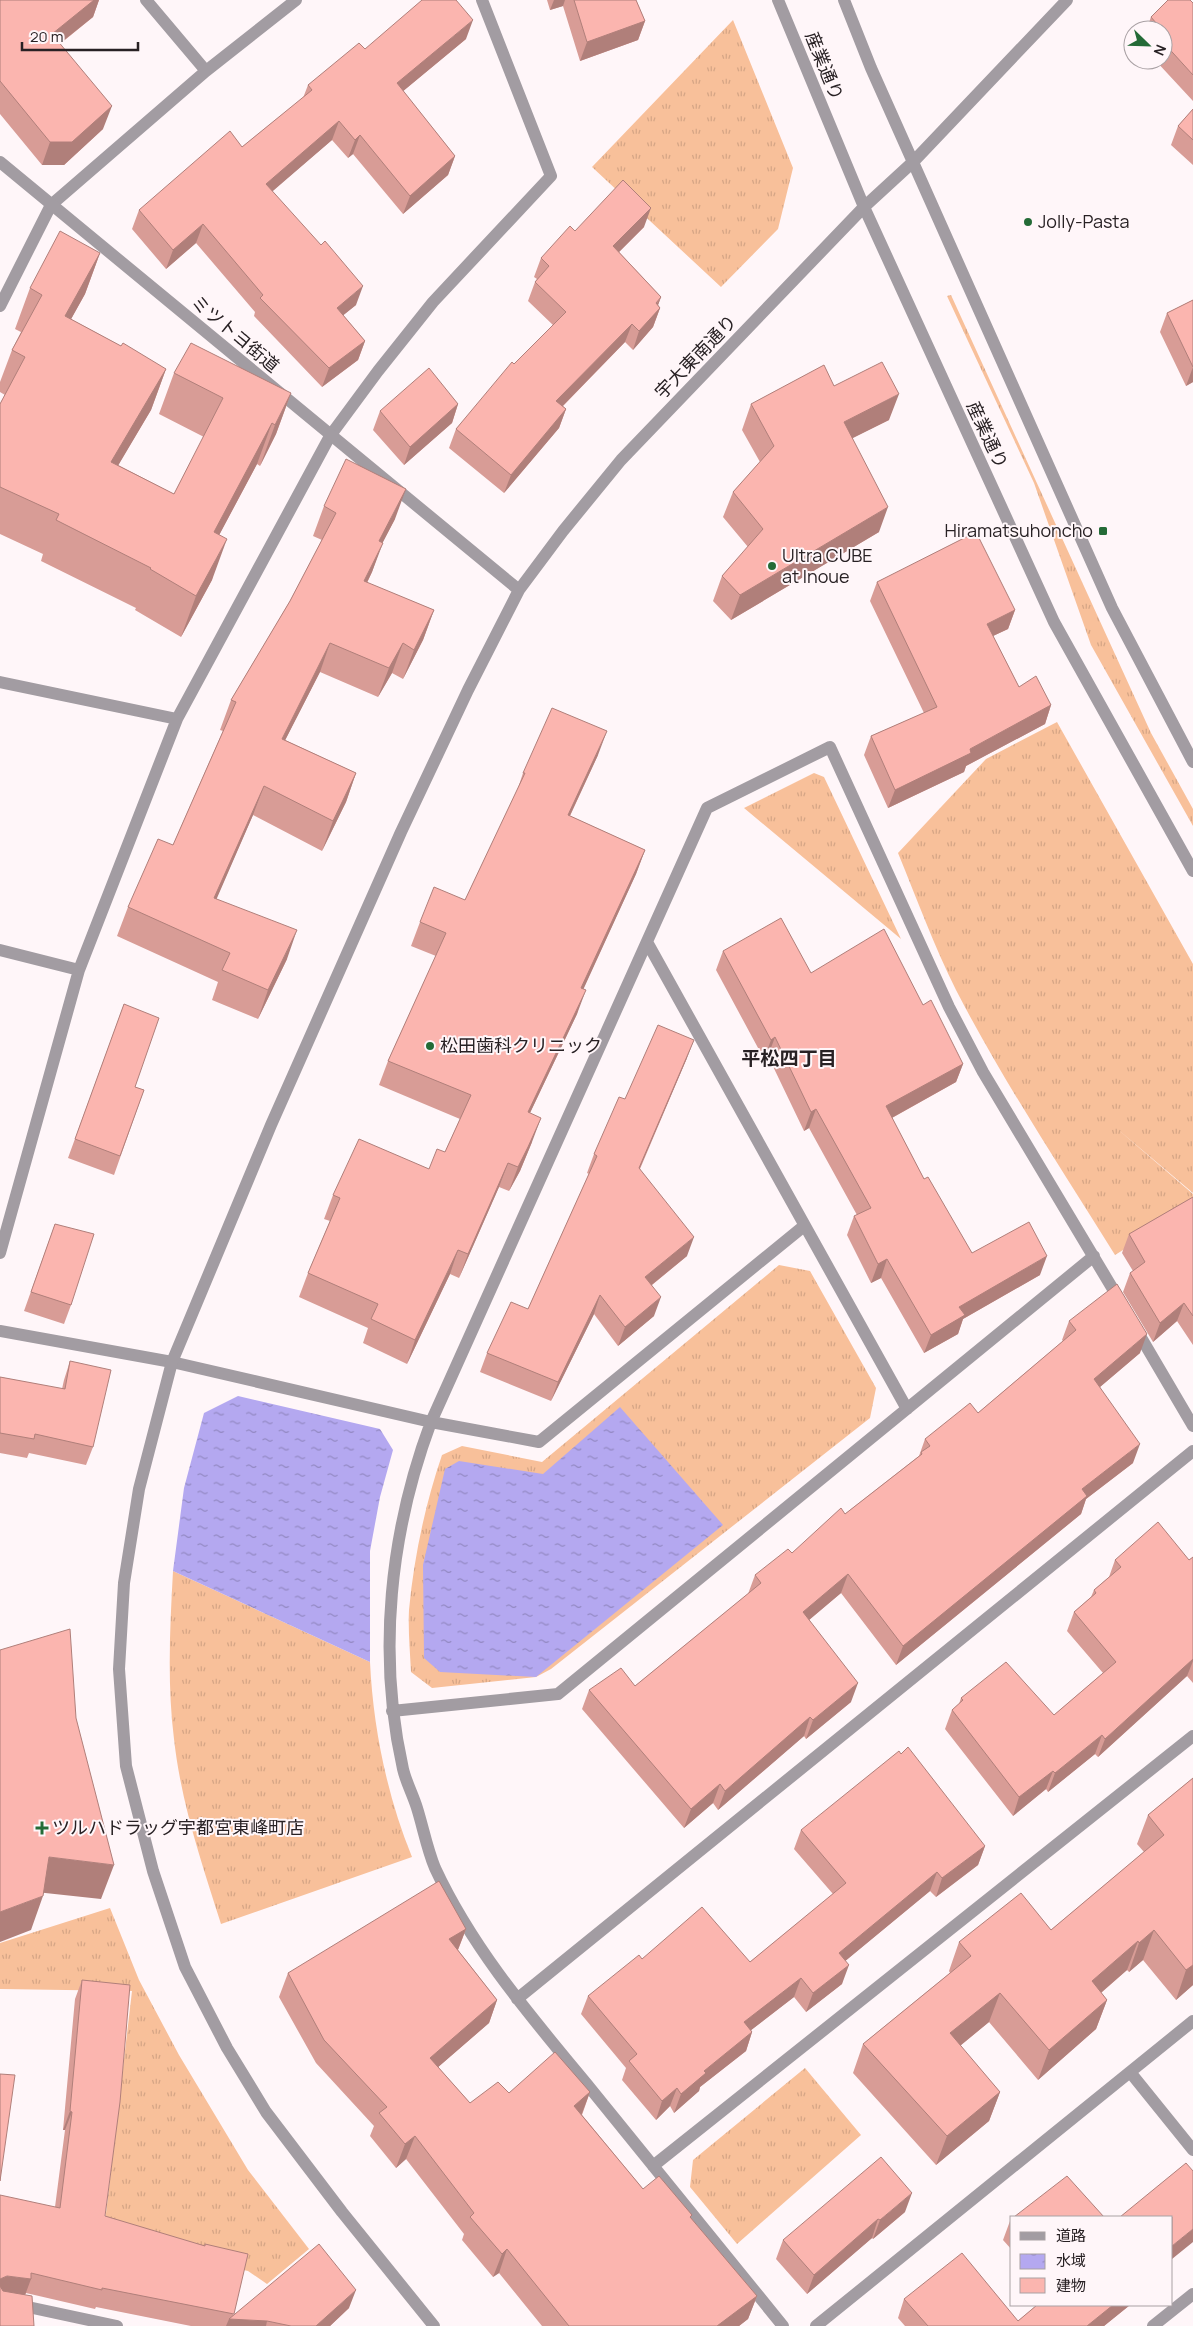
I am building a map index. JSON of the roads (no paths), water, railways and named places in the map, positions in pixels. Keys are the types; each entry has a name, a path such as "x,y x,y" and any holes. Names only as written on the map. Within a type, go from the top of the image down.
{"street":[{"path":"146,0 206,71"},
{"path":"0,306 52,205 206,71 296,0"},
{"path":"0,1253 79,970 177,719 330,436 378,371 433,302 552,176 482,0"},
{"name":"産業通り","path":"778,0 864,208 1054,622 1193,872"},
{"path":"844,0 871,68 1112,608 1193,762"},
{"name":"宇大東南通り","path":"434,2326 342,2212 266,2112 227,2048 185,1967 152,1871 126,1766 119,1669 124,1583 139,1489 172,1362 272,1125 397,841 468,690 519,590 563,531 621,460 864,208 913,162 1067,0"},
{"name":"ミツトヨ街道","path":"0,162 519,590"},
{"path":"0,682 177,719"},
{"path":"783,2326 517,1999 472,1936 434,1866 417,1807 403,1772 392,1711 391,1595 401,1526 417,1461 431,1422 707,808 830,747 949,1007 983,1072 1094,1256 1193,1426"},
{"path":"648,942 804,1226 907,1408"},
{"path":"0,950 79,970"},
{"path":"0,1331 172,1362 431,1422 539,1442 804,1226"},
{"path":"392,1711 558,1694 1094,1256"},
{"path":"517,1999 1193,1451"},
{"path":"653,2166 1193,1736"},
{"path":"816,2326 1193,2020"},
{"path":"1130,2072 1193,2150"},
{"path":"1153,2326 1193,2294"},
{"path":"0,2303 14,2304 117,2326"}],"water":[{"path":"238,1396 380,1429 393,1450 380,1497 370,1551 370,1662 173,1571 184,1488 204,1413"},
{"path":"620,1407 723,1525 536,1677 440,1672 424,1658 423,1565 445,1469 459,1461 543,1474"}],"place":[{"name":"Jolly-Pasta","path":"1028,222"},
{"name":"Hiramatsuhoncho","path":"1103,531"},
{"name":"Ultra CUBE at Inoue","path":"772,566"},
{"name":"松田歯科クリニック","path":"430,1046"},
{"name":"ツルハドラッグ宇都宮東峰町店","path":"42,1828"}],"district":[{"name":"平松四丁目","path":"789,1058"}]}
